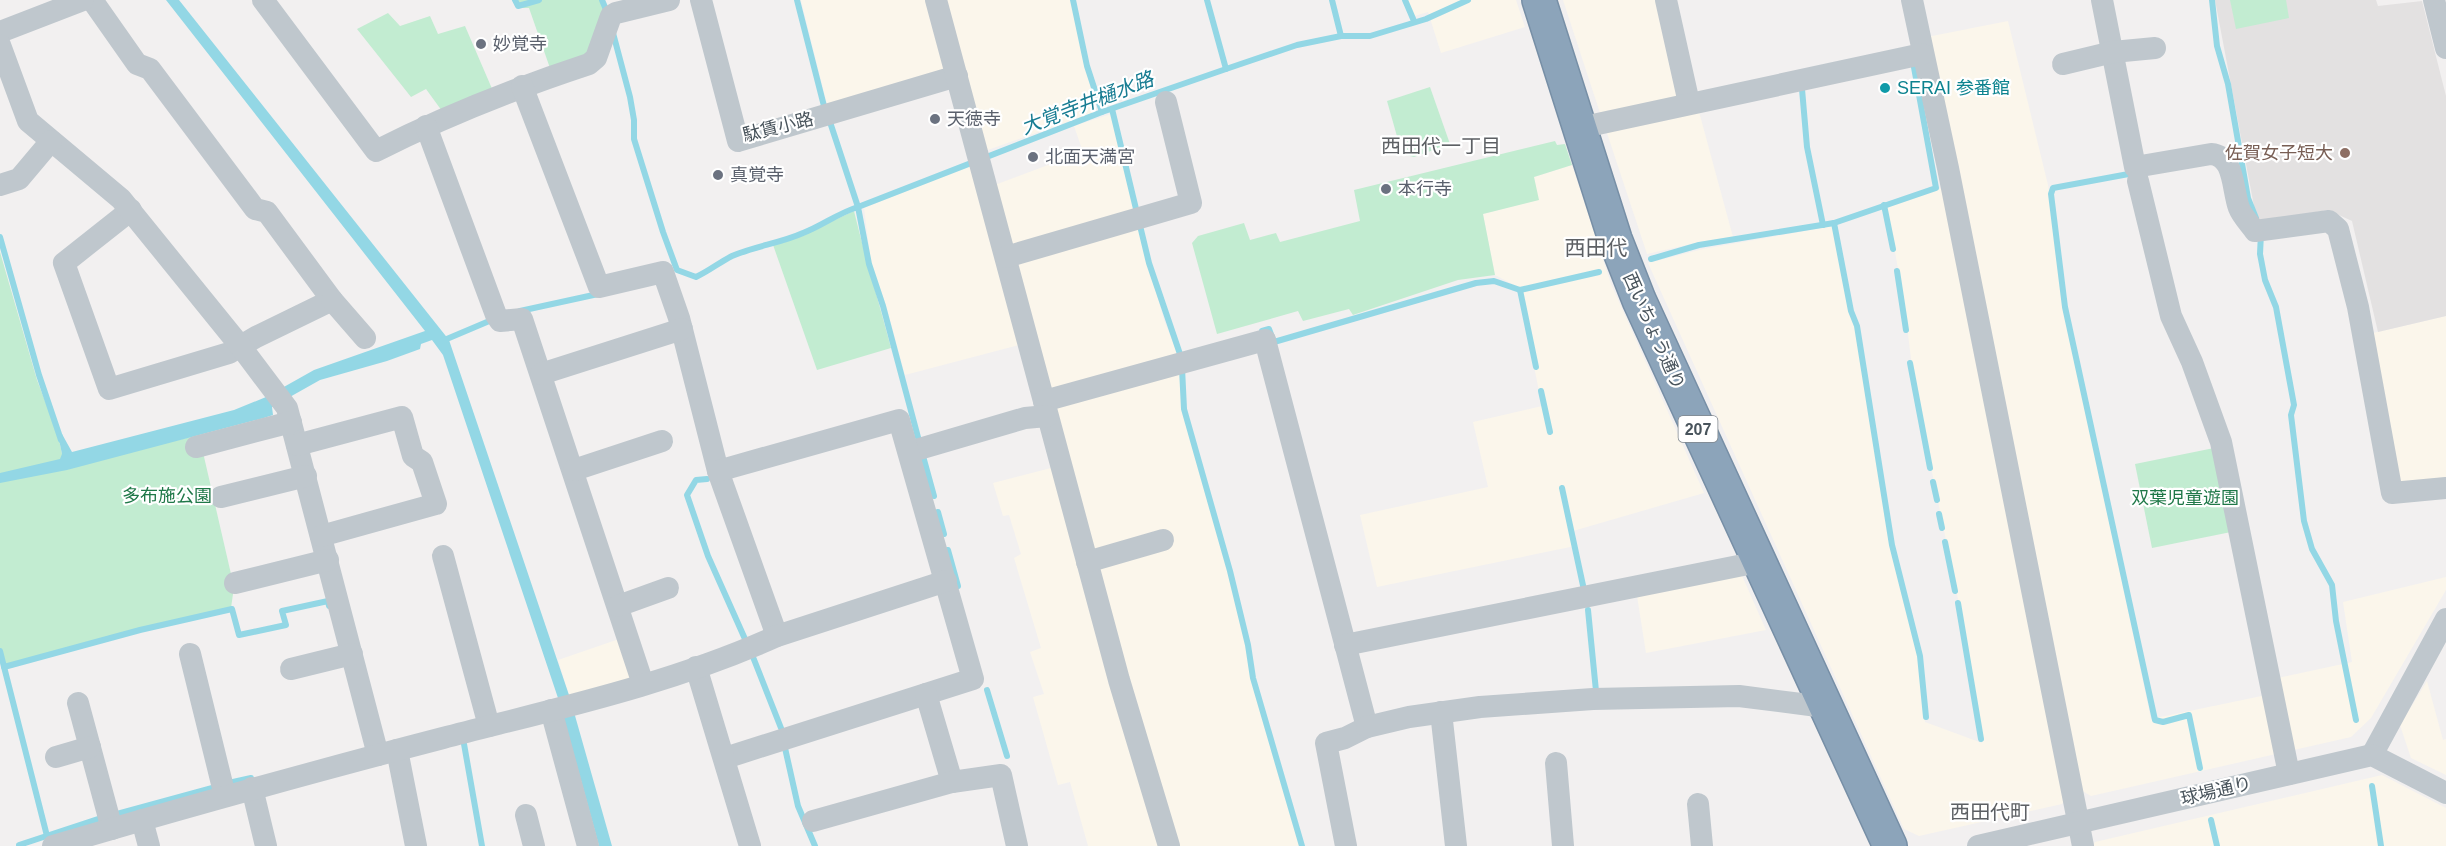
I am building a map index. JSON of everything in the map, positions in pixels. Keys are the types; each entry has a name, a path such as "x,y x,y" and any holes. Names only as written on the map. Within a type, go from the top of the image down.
{"highway":[{"name":"西いちょう通り","path":"1539,0 1615,239 1639,300 1890,846"}],"street":[{"path":"0,32 83,0"},
{"path":"92,0 137,64 150,69 255,209 267,212 332,300 365,338"},
{"path":"263,0 376,151 426,126 522,86 589,64 596,58 609,20 616,13 669,0"},
{"name":"駄賃小路","path":"701,0 738,141 957,76"},
{"path":"936,0 1119,680 1169,846"},
{"path":"1912,0 1915,55 1948,168 2083,846"},
{"path":"2102,0 2134,167 2211,154 2223,158 2239,209 2259,231 2329,221 2338,229 2358,307 2392,493 2446,488"},
{"path":"1673,1 1689,103"},
{"path":"2438,3 2446,48"},
{"path":"0,45 28,121 121,199 242,346 273,387 289,415 352,654 388,753 416,846"},
{"path":"2063,64 2113,52 2155,48"},
{"path":"1579,128 1915,55"},
{"path":"522,86 599,287 665,278 682,329 718,471 777,636"},
{"path":"1006,257 1191,203 1166,102"},
{"path":"426,126 498,318 522,319 644,684"},
{"path":"0,185 18,179 51,141"},
{"path":"2138,181 2171,316 2192,362 2221,442 2289,774"},
{"path":"130,210 64,263 109,389 229,353 256,337 332,300"},
{"path":"541,374 682,329"},
{"path":"909,452 1025,418 1182,363 1266,340 1366,727"},
{"path":"196,447 289,415"},
{"path":"297,445 402,417 413,456 422,462 436,504 321,536"},
{"path":"718,471 899,420 973,679 725,758"},
{"path":"574,470 662,441"},
{"path":"221,497 306,476"},
{"path":"1087,562 1163,540"},
{"path":"442,556 489,726"},
{"path":"235,583 328,560"},
{"path":"1345,645 1758,562"},
{"path":"53,846 252,788 561,708 644,684 777,636 946,581"},
{"path":"618,606 668,588"},
{"path":"2446,619 2372,755 2446,793"},
{"path":"190,654 225,796"},
{"path":"291,669 352,654"},
{"path":"696,667 750,846"},
{"path":"926,694 952,782"},
{"path":"1346,846 1326,743 1345,738 1366,727 1441,712 1593,699 1738,696 1825,706"},
{"path":"78,703 111,829"},
{"path":"561,708 583,845"},
{"path":"1441,712 1456,846"},
{"path":"56,757 90,747"},
{"name":"球場通り","path":"1978,846 2372,755"},
{"path":"1556,763 1563,846"},
{"path":"813,821 952,782 1001,776 1017,846"},
{"path":"252,788 266,846"},
{"path":"1698,804 1702,846"},
{"path":"526,815 534,846"},
{"path":"142,820 149,846"}],"shaded area":[{"path":"801,0 931,0 950,72 828,108"},
{"path":"941,0 1073,0 1094,105 1092,113 982,152"},
{"path":"1405,0 1516,0 1525,27 1441,53 1428,12 1411,17"},
{"path":"1563,0 1661,0 1682,98 1601,116"},
{"name":"佐賀女子短大","path":"2215,0 2376,0 2378,6 2422,1 2446,96 2446,316 2378,332 2352,221 2328,210 2257,222"},
{"path":"2008,21 2048,185 2063,305 2151,719 2276,693 2273,679 2352,662 2343,602 2446,577 2446,590 2371,718 2351,737 2091,796 2079,789 1927,37"},
{"path":"1698,108 1733,237 1647,254 1606,130"},
{"path":"1111,114 1148,263 1164,320 1178,355 1182,409 1228,569 1247,645 1251,680 1301,846 1173,846 992,186 1083,152 1074,126"},
{"path":"976,163 1023,344 905,375 886,305 871,263 864,208"},
{"path":"1572,165 1611,284 1704,493 1573,531 1575,546 1377,587 1360,515 1488,487 1473,422 1542,406 1518,287 1495,275 1483,214 1538,200 1534,177"},
{"path":"1945,187 2068,793 2062,804 1919,836 1904,829 1648,263 1703,249 1833,226 1850,312 1856,327 1890,545 1918,656 1925,722 1982,743 1967,643 1914,384 1905,309 1887,206"},
{"path":"2446,316 2446,483 2394,488 2369,334"},
{"path":"1055,467 1163,846 1088,846 1070,782 1058,785 1033,697 1044,694 1030,652 1041,648 1014,558 1021,554 1009,515 1003,516 993,483"},
{"path":"1736,562 1766,630 1646,653 1635,583"},
{"path":"622,638 635,679 570,698 558,660"},
{"path":"2427,681 2443,740 2446,739 2446,775 2411,758 2400,725"},
{"path":"2382,775 2446,808 2446,846 2093,846 2095,842"}],"green space":[{"path":"517,0 600,0 605,13 588,59 551,71 529,8 520,8"},
{"path":"2230,0 2286,0 2289,18 2236,29"},
{"path":"388,13 400,26 430,16 438,34 465,26 493,91 442,111 426,89 411,97 357,29"},
{"path":"1430,87 1450,144 1414,157 1402,154 1387,101"},
{"path":"1555,141 1557,145 1565,144 1572,165 1534,177 1539,200 1483,214 1495,275 1458,280 1353,315 1349,309 1303,321 1298,311 1217,334 1192,243 1198,236 1244,223 1250,240 1276,233 1280,242 1360,221 1354,190"},
{"path":"854,211 891,348 817,370 772,242 811,231"},
{"name":"多布施公園","path":"0,252 37,380 58,435 62,454 157,445 199,435 234,587 231,608 2,666 0,652"},
{"name":"双葉児童遊園","path":"2219,447 2236,531 2152,548 2135,464"}],"water":[{"path":"166,0 179,0 449,340 570,698 612,846 599,846 559,701 443,355 432,340 421,344 420,349 387,361 320,380 272,407 273,415 264,418 67,470 0,483 0,473 60,459 62,454 58,435 62,434 72,452 234,410 266,397 314,370 425,331"}],"waterway":[{"path":"515,0 518,6 539,0"},
{"path":"602,0 607,12"},
{"name":"大覚寺井樋水路","path":"797,0 825,110"},
{"path":"1073,0 1087,66 1102,112"},
{"path":"1207,0 1226,69"},
{"path":"1332,0 1341,36"},
{"path":"1405,0 1414,21"},
{"name":"大覚寺井樋水路","path":"829,119 858,207 1102,112 1226,69 1297,45 1341,36 1370,36 1426,19 1468,0"},
{"path":"2212,0 2217,46 2228,84 2248,198 2256,218"},
{"path":"613,33 630,97 634,120 634,139 677,270 696,277 732,256 795,236 858,207 869,264 883,306 919,441"},
{"path":"1651,259 1699,245 1834,223 1936,188 1913,62"},
{"path":"1802,89 1807,147 1823,225"},
{"path":"1112,109 1149,263 1181,357"},
{"path":"2227,156 2241,153"},
{"path":"2134,173 2053,188 2051,194 2065,307 2155,720 2163,722 2189,715 2200,768"},
{"path":"1884,205 1893,249"},
{"path":"1834,223 1851,311 1857,326 1892,545 1920,656 1926,717"},
{"path":"2261,233 2260,254 2265,280 2276,307 2294,405 2291,415 2304,521 2312,549 2332,585 2336,621 2356,720"},
{"path":"0,237 39,375 61,440"},
{"path":"1897,271 1906,330"},
{"path":"1262,331 1269,329 1274,342 1476,283 1494,281 1520,290 1599,272"},
{"path":"1520,290 1536,367"},
{"path":"520,311 598,294"},
{"path":"442,341 494,319"},
{"path":"1910,363 1930,468"},
{"path":"1182,368 1184,409 1230,571 1248,645 1253,678 1302,846"},
{"path":"1541,391 1550,432"},
{"path":"923,456 934,496"},
{"path":"707,479 696,480 687,495 708,556 745,639"},
{"path":"1933,482 1937,500"},
{"path":"1562,488 1584,590"},
{"path":"938,512 944,534"},
{"path":"1939,514 1942,528"},
{"path":"1945,542 1955,591"},
{"path":"948,550 958,586"},
{"path":"4,667 140,630 232,609 239,635 286,625 282,611 328,601 329,606"},
{"path":"1958,603 1981,739"},
{"path":"1588,610 1596,691"},
{"path":"0,651 47,836"},
{"path":"753,657 781,728"},
{"path":"987,690 1007,756"},
{"path":"464,744 482,846"},
{"path":"785,748 798,806 815,846"},
{"path":"233,782 251,778"},
{"path":"2372,786 2381,846"},
{"path":"117,814 216,787"},
{"path":"19,845 101,818"},
{"path":"2211,820 2217,846"}],"place":[{"name":"妙覚寺","path":"481,44"},
{"name":"SERAI 参番館","path":"1885,88"},
{"name":"天徳寺","path":"935,119"},
{"name":"佐賀女子短大","path":"2345,153"},
{"name":"北面天満宮","path":"1033,157"},
{"name":"真覚寺","path":"718,175"},
{"name":"本行寺","path":"1386,189"}],"district":[{"name":"西田代一丁目","path":"1441,146"},
{"name":"西田代","path":"1596,247"},
{"name":"西田代町","path":"1990,812"}]}
